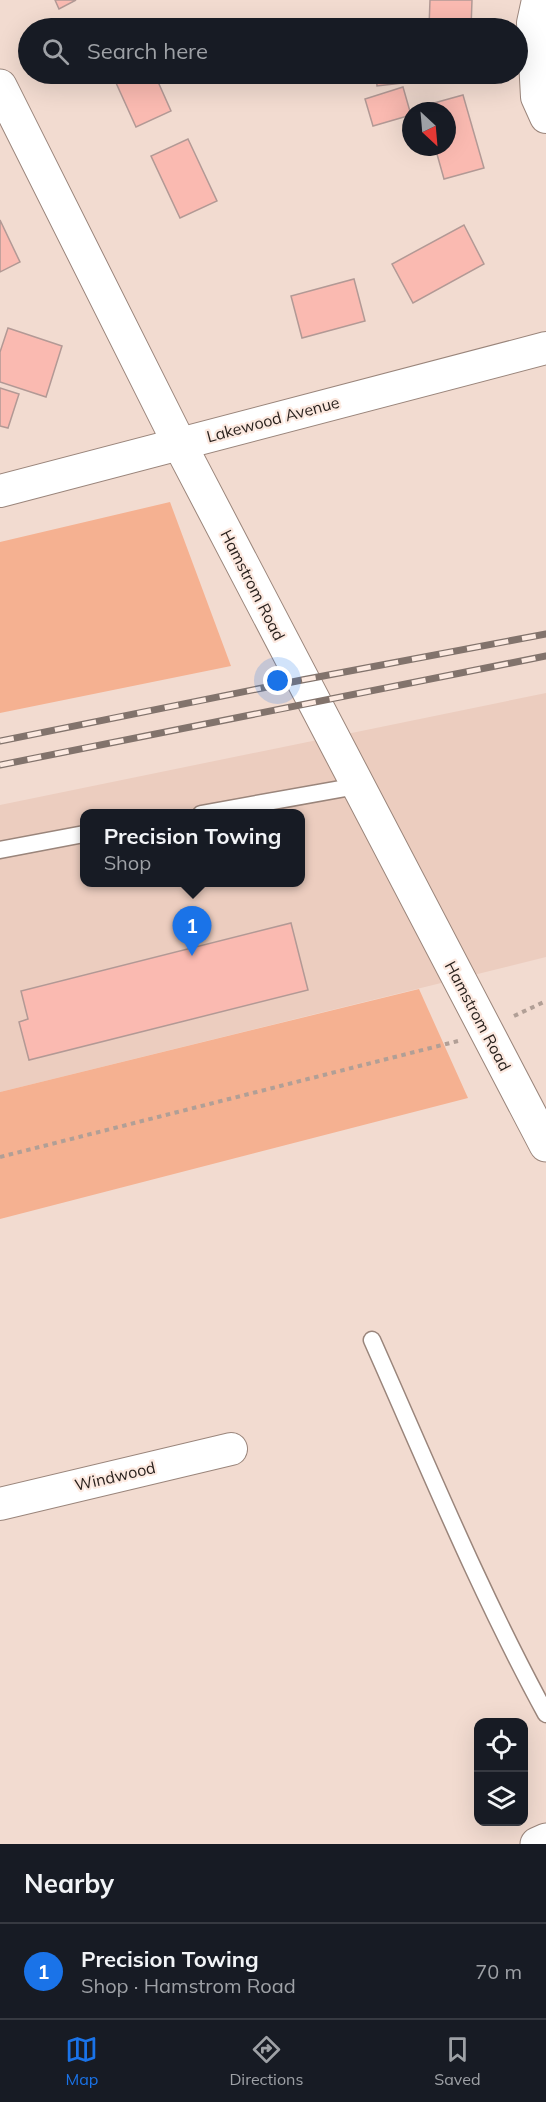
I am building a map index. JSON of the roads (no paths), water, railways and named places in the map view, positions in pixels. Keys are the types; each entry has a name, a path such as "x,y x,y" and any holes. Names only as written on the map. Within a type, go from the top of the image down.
{"street":[{"path":"538,0 533,23 537,98 546,117"},
{"name":"Hamstrom Road","path":"0,86 179,443 546,1145"},
{"name":"Lakewood Avenue","path":"0,491 546,348"},
{"name":"Windwood","path":"0,1504 231,1449"},
{"path":"537,1844 546,1840"}],"lane":[{"path":"224,809 357,786"},
{"path":"0,850 80,835"},
{"path":"372,1340 450,1515 521,1667 546,1714"}],"railway":[{"path":"0,741 546,634"},
{"path":"0,765 546,656"}],"place":[{"name":"Precision Towing","path":"192,956"}]}
